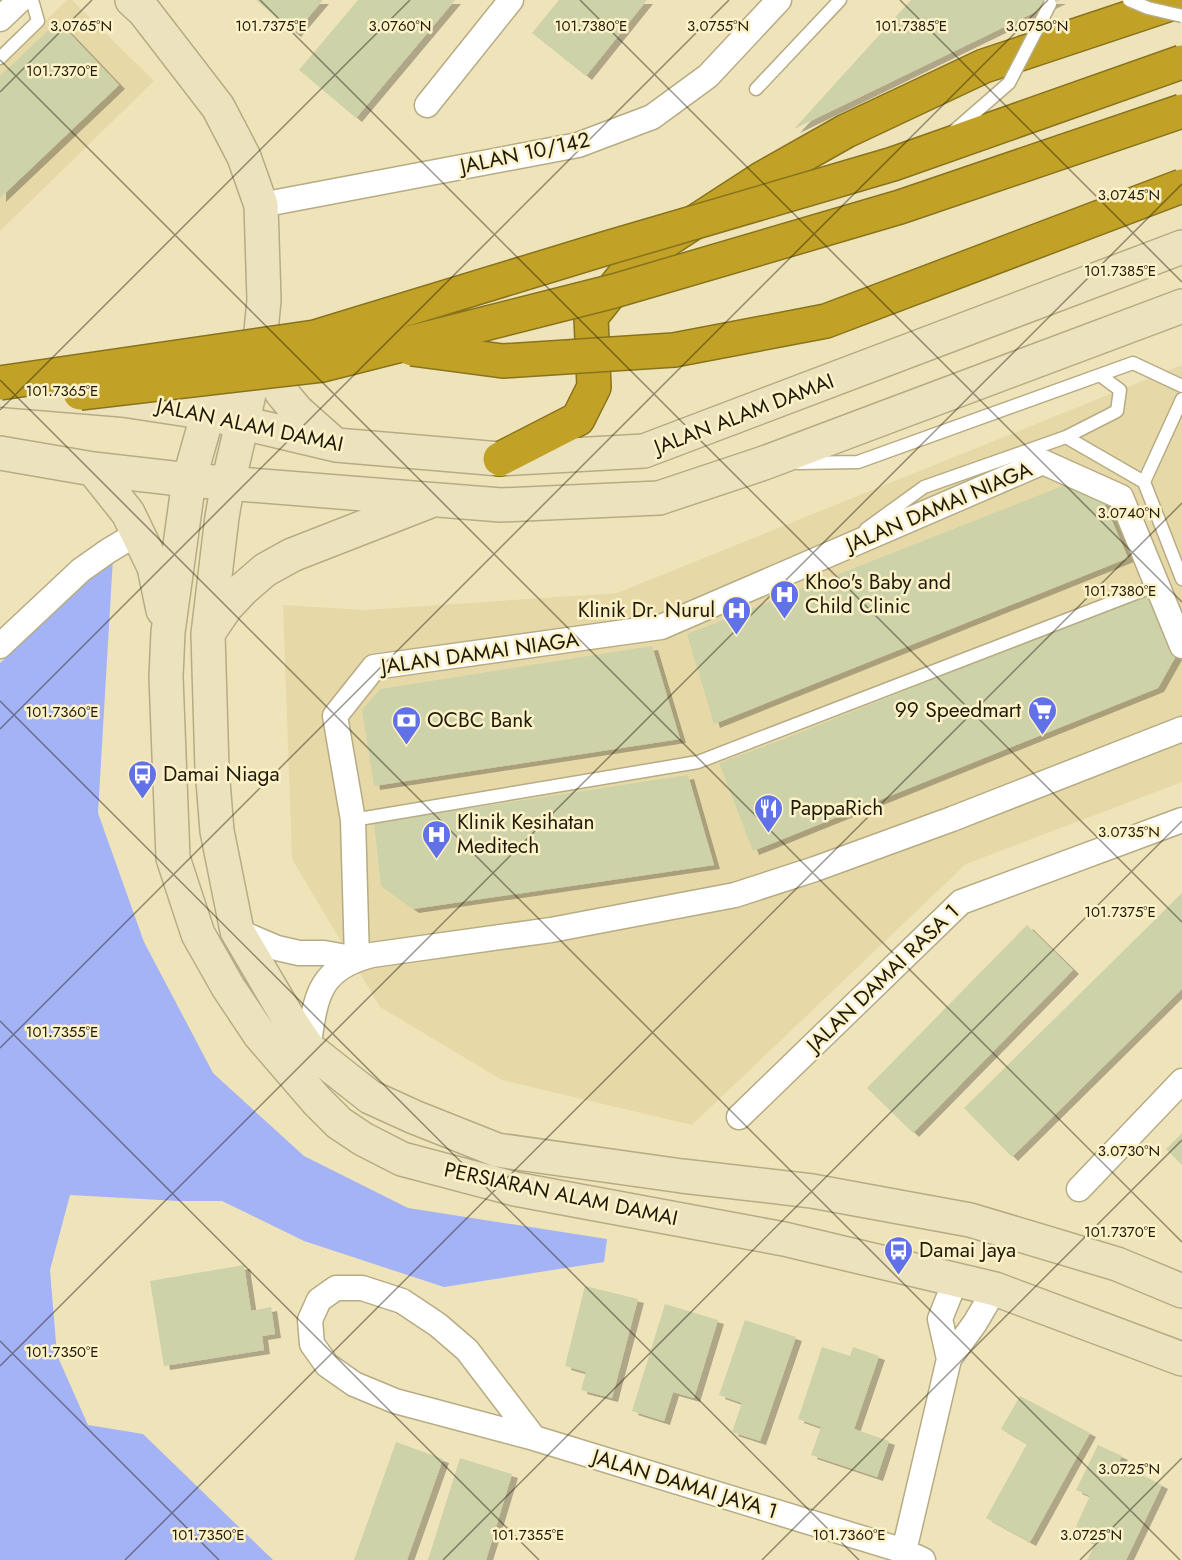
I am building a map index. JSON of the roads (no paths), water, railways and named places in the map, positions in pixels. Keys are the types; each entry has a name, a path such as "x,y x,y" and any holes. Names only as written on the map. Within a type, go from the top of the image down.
{"highway":[{"path":"500,459 578,419 594,387 591,317 626,273 667,240 761,178 846,131 984,66 1182,0"},
{"path":"0,383 315,337 618,244 893,164 1182,62"},
{"path":"0,403 322,365 614,291 900,207 1182,111"},
{"path":"315,337 503,361 674,350 826,321 1182,186"}],"street":[{"path":"0,19 20,0"},
{"name":"PERSIARAN ALAM DAMAI","path":"132,0 144,11 218,108 244,157 261,205 264,300 259,352 228,483 208,634 212,769 217,831 237,931 308,1048 370,1097 414,1118 496,1150 682,1176 812,1191 970,1220 1117,1264 1182,1292"},
{"path":"427,105 511,0"},
{"name":"JALAN 10/142","path":"261,205 578,145 652,117 708,76 779,0"},
{"name":"JALAN ALAM DAMAI","path":"0,390 123,400 208,413 336,445 500,459 644,451 1182,247"},
{"path":"123,400 181,369 234,334 264,300"},
{"name":"PERSIARAN ALAM DAMAI","path":"264,300 248,338 225,377 208,413 189,480 168,632 166,677 173,858 198,934 228,987 260,1035 316,1101 339,1124 402,1159 515,1189 784,1239 956,1279 995,1289 1182,1359"},
{"path":"0,453 93,469 189,480 501,505 659,498 764,464 1182,306"},
{"path":"259,352 282,393 297,411 336,445"},
{"name":"JALAN DAMAI NIAGA","path":"357,959 353,820 335,716 374,667 661,627 1043,462 1121,497 1182,646"},
{"path":"93,469 128,513 154,567 168,632"},
{"path":"208,634 226,607 265,570 292,555 435,499"},
{"path":"0,646 81,570 138,533"},
{"path":"308,1048 315,1006 321,989 338,969 357,959 551,930 735,895 815,869 952,819 1182,729"},
{"name":"JALAN DAMAI RASA 1","path":"739,1117 961,902 1182,820"},
{"path":"237,931 277,948 299,953 324,953 357,959"},
{"path":"1079,1189 1182,1081"},
{"path":"913,1556 949,1359 940,1319 956,1279"},
{"name":"JALAN DAMAI JAYA 1","path":"534,1437 467,1350 438,1325 411,1307 362,1288 336,1288 319,1300 310,1320 312,1344 327,1365 354,1384 395,1401 534,1437 913,1556"},
{"path":"949,1359 975,1323 995,1289"}],"lane":[{"path":"0,0 12,0"},
{"path":"0,58 38,21 32,0"},
{"path":"756,89 840,0"},
{"path":"1129,0 1148,8 1182,16"},
{"path":"933,150 1009,83 1050,4"},
{"path":"764,464 858,462 1133,363 1182,386"},
{"path":"836,551 924,487 1066,437 1117,411 1120,390 1101,376"},
{"path":"1144,482 1182,399"},
{"path":"1066,437 1144,482 1182,579"},
{"path":"353,820 698,762 1157,585"}],"place":[{"name":"Khoo's Baby and Child Clinic","path":"784,620"},
{"name":"Klinik Dr. Nurul","path":"736,636"},
{"name":"99 Speedmart","path":"1042,736"},
{"name":"OCBC Bank","path":"406,746"},
{"name":"Damai Niaga","path":"142,800"},
{"name":"PappaRich","path":"769,834"},
{"name":"Klinik Kesihatan Meditech","path":"436,860"},
{"name":"Damai Jaya","path":"898,1276"}]}
